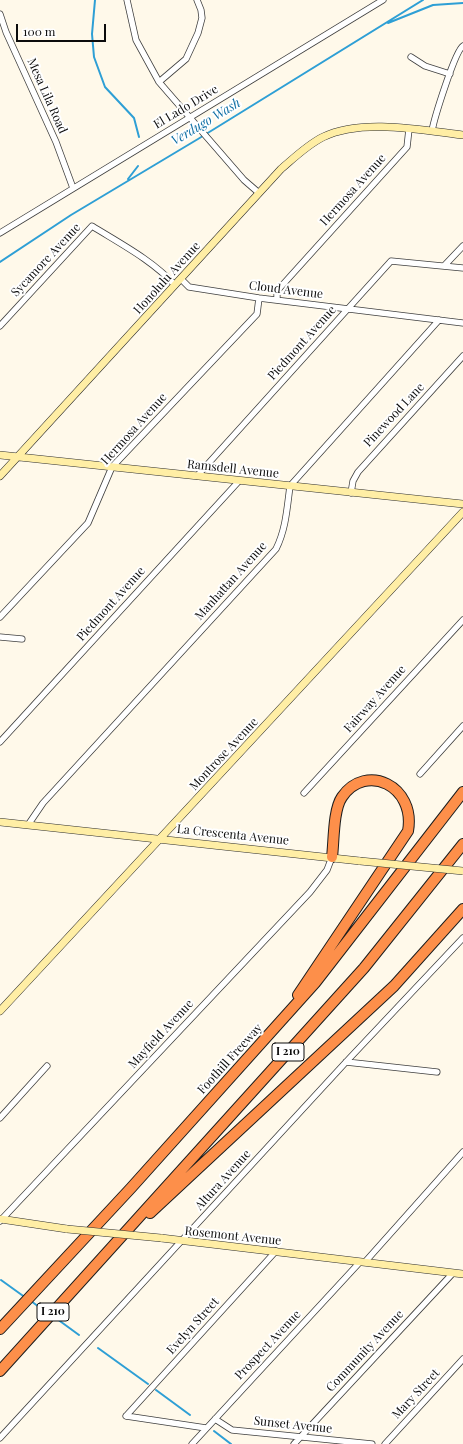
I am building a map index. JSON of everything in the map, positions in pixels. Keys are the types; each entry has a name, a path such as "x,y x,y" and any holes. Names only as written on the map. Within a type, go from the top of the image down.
{"highway":[{"path":"273,1031 408,831 409,810 400,793 385,783 376,781 357,784 349,790 342,798 338,808 332,857"},
{"name":"Foothill Freeway","path":"0,1329 131,1188 315,983 463,792"},
{"name":"I 210","path":"0,1371 364,968 463,844"},
{"path":"106,1254 225,1145 315,1058 394,986 463,909"}],"street":[{"path":"127,0 136,40 159,82 244,180 259,193"},
{"path":"159,82 186,60 198,34 202,18 197,0"},
{"name":"El Lado Drive","path":"0,233 383,0"},
{"name":"Mesa Lila Road","path":"0,14 6,32 56,142 72,188"},
{"path":"432,132 459,49 463,46"},
{"path":"411,57 424,66 450,74"},
{"name":"Honolulu Avenue","path":"0,476 281,169 323,137 371,127 409,129 463,135"},
{"name":"Hermosa Avenue","path":"277,300 277,291 407,146 409,129"},
{"name":"Sycamore Avenue","path":"0,326 92,226 161,270 175,285"},
{"path":"444,266 463,246"},
{"name":"Piedmont Avenue","path":"197,476 391,261 444,266"},
{"path":"444,266 463,268"},
{"name":"Cloud Avenue","path":"180,279 189,287 259,298 463,323"},
{"name":"Hermosa Avenue","path":"0,617 88,523 112,468 257,314 259,298"},
{"path":"290,486 439,320"},
{"name":"Pinewood Lane","path":"351,493 353,481 358,472 463,356"},
{"name":"Ramsdell Avenue","path":"0,455 463,504"},
{"name":"Piedmont Avenue","path":"0,742 239,481"},
{"name":"Manhattan Avenue","path":"28,825 43,803 276,549 286,522 290,486"},
{"name":"Montrose Avenue","path":"0,1011 463,512"},
{"name":"Fairway Avenue","path":"304,793 463,620"},
{"path":"0,637 22,639"},
{"path":"420,774 463,726"},
{"name":"La Crescenta Avenue","path":"0,822 162,838 360,861 463,870"},
{"name":"Mayfield Avenue","path":"1,1220 310,892 327,870 332,857"},
{"name":"Altura Avenue","path":"0,1438 346,1062 463,938"},
{"path":"346,1062 437,1072"},
{"path":"0,1118 47,1066"},
{"name":"Prospect Avenue","path":"192,1444 363,1262 463,1152"},
{"name":"Rosemont Avenue","path":"1,1220 66,1229 276,1251 463,1274"},
{"name":"Evelyn Street","path":"206,1428 126,1416 276,1251"},
{"name":"Community Avenue","path":"294,1444 453,1273"},
{"name":"Mary Street","path":"385,1444 463,1359"},
{"name":"Sunset Avenue","path":"215,1419 232,1430 372,1444"}],"waterway":[{"path":"95,0 92,34 94,57 105,87 134,118 139,137"},
{"name":"Verdugo Wash","path":"0,262 71,215 198,139 423,0"},
{"path":"388,23 433,5 463,3"},
{"path":"128,179 138,166"},
{"path":"1,1280 26,1298"},
{"path":"31,1301 47,1313"},
{"path":"53,1316 79,1335"},
{"path":"98,1348 148,1384"},
{"path":"156,1390 190,1415"},
{"path":"214,1431 231,1444"}]}
